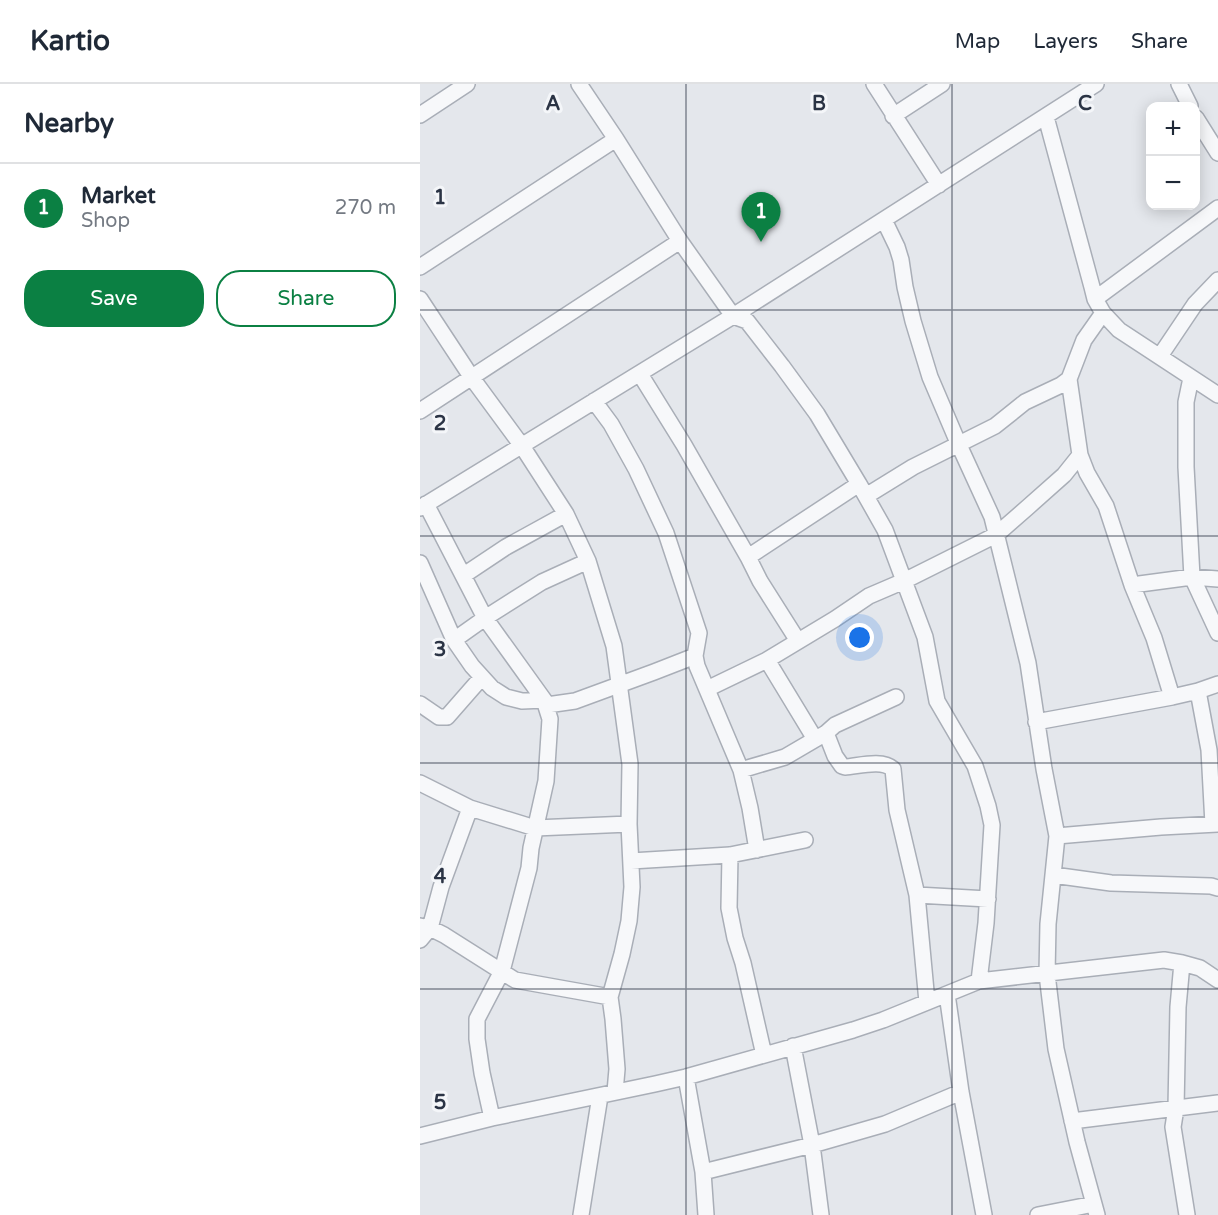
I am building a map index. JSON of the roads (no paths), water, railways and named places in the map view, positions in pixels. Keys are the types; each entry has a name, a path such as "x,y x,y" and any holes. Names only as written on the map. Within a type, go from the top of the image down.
{"street":[{"path":"420,115 467,84"},
{"path":"579,84 680,241 733,316 747,321 817,414 885,530 925,637 937,701 975,766 992,825 988,899 979,981"},
{"path":"874,84 939,185"},
{"path":"893,116 942,84"},
{"path":"492,1118 482,1073 477,1025 480,1012 502,971 529,868 546,781 550,719 546,702 485,618 464,575 423,506 733,316 1096,84"},
{"path":"1179,84 1188,102"},
{"path":"1046,117 1095,299 1103,313 1119,330 1218,395"},
{"path":"1200,124 1218,153"},
{"path":"420,267 616,139"},
{"path":"1095,299 1218,208"},
{"path":"884,220 901,260 913,321 930,377 992,517 1028,663 1036,722 1057,836 1048,924 1047,974 1056,1049 1072,1121 1096,1210 1038,1215"},
{"path":"420,411 680,241"},
{"path":"1160,356 1195,304 1218,280"},
{"path":"420,299 472,378 522,446 566,514 588,561 618,665 630,764 629,824 632,887 629,921 610,997 617,1070 607,1094 581,1215"},
{"path":"1103,313 1084,339 1069,379 1080,455 1087,473 1106,506 1132,585 1154,638 1172,697"},
{"path":"640,374 684,445 760,581 798,640"},
{"path":"1191,378 1186,402 1186,467 1192,577 1218,633"},
{"path":"747,557 863,490 995,426 1025,402 1069,379"},
{"path":"594,401 636,469 666,533 699,633 695,656 741,770 757,849"},
{"path":"707,689 767,660 869,596 996,535 1064,475 1080,455"},
{"path":"464,575 566,514"},
{"path":"454,640 542,582 588,561"},
{"path":"420,563 454,640 472,666 492,688 506,697 546,702 575,700 695,656"},
{"path":"1132,585 1192,577 1218,579"},
{"path":"767,660 842,766 879,764 893,769 897,810 917,895 927,1002"},
{"path":"420,704 439,717 447,717 482,677"},
{"path":"1036,722 1172,697 1218,684"},
{"path":"1057,836 1216,824 1214,750 1198,691"},
{"path":"741,770 785,758 835,725 896,697"},
{"path":"420,783 470,808 535,828 629,824"},
{"path":"420,940 470,808"},
{"path":"631,861 730,855 805,840"},
{"path":"730,855 729,908 764,1055"},
{"path":"1053,875 1111,883 1218,888"},
{"path":"917,895 988,899"},
{"path":"425,927 515,980 610,997"},
{"path":"420,1136 492,1118 686,1077 853,1030 979,981 1164,960 1200,968 1218,980"},
{"path":"1182,963 1178,1006 1176,1108 1173,1127 1187,1215"},
{"path":"946,993 961,1092 984,1215"},
{"path":"793,1046 812,1145 821,1215"},
{"path":"686,1077 704,1172 706,1215"},
{"path":"704,1172 885,1124 961,1092"},
{"path":"1072,1121 1218,1103"}],"place":[{"name":"Market","path":"761,242"}]}
